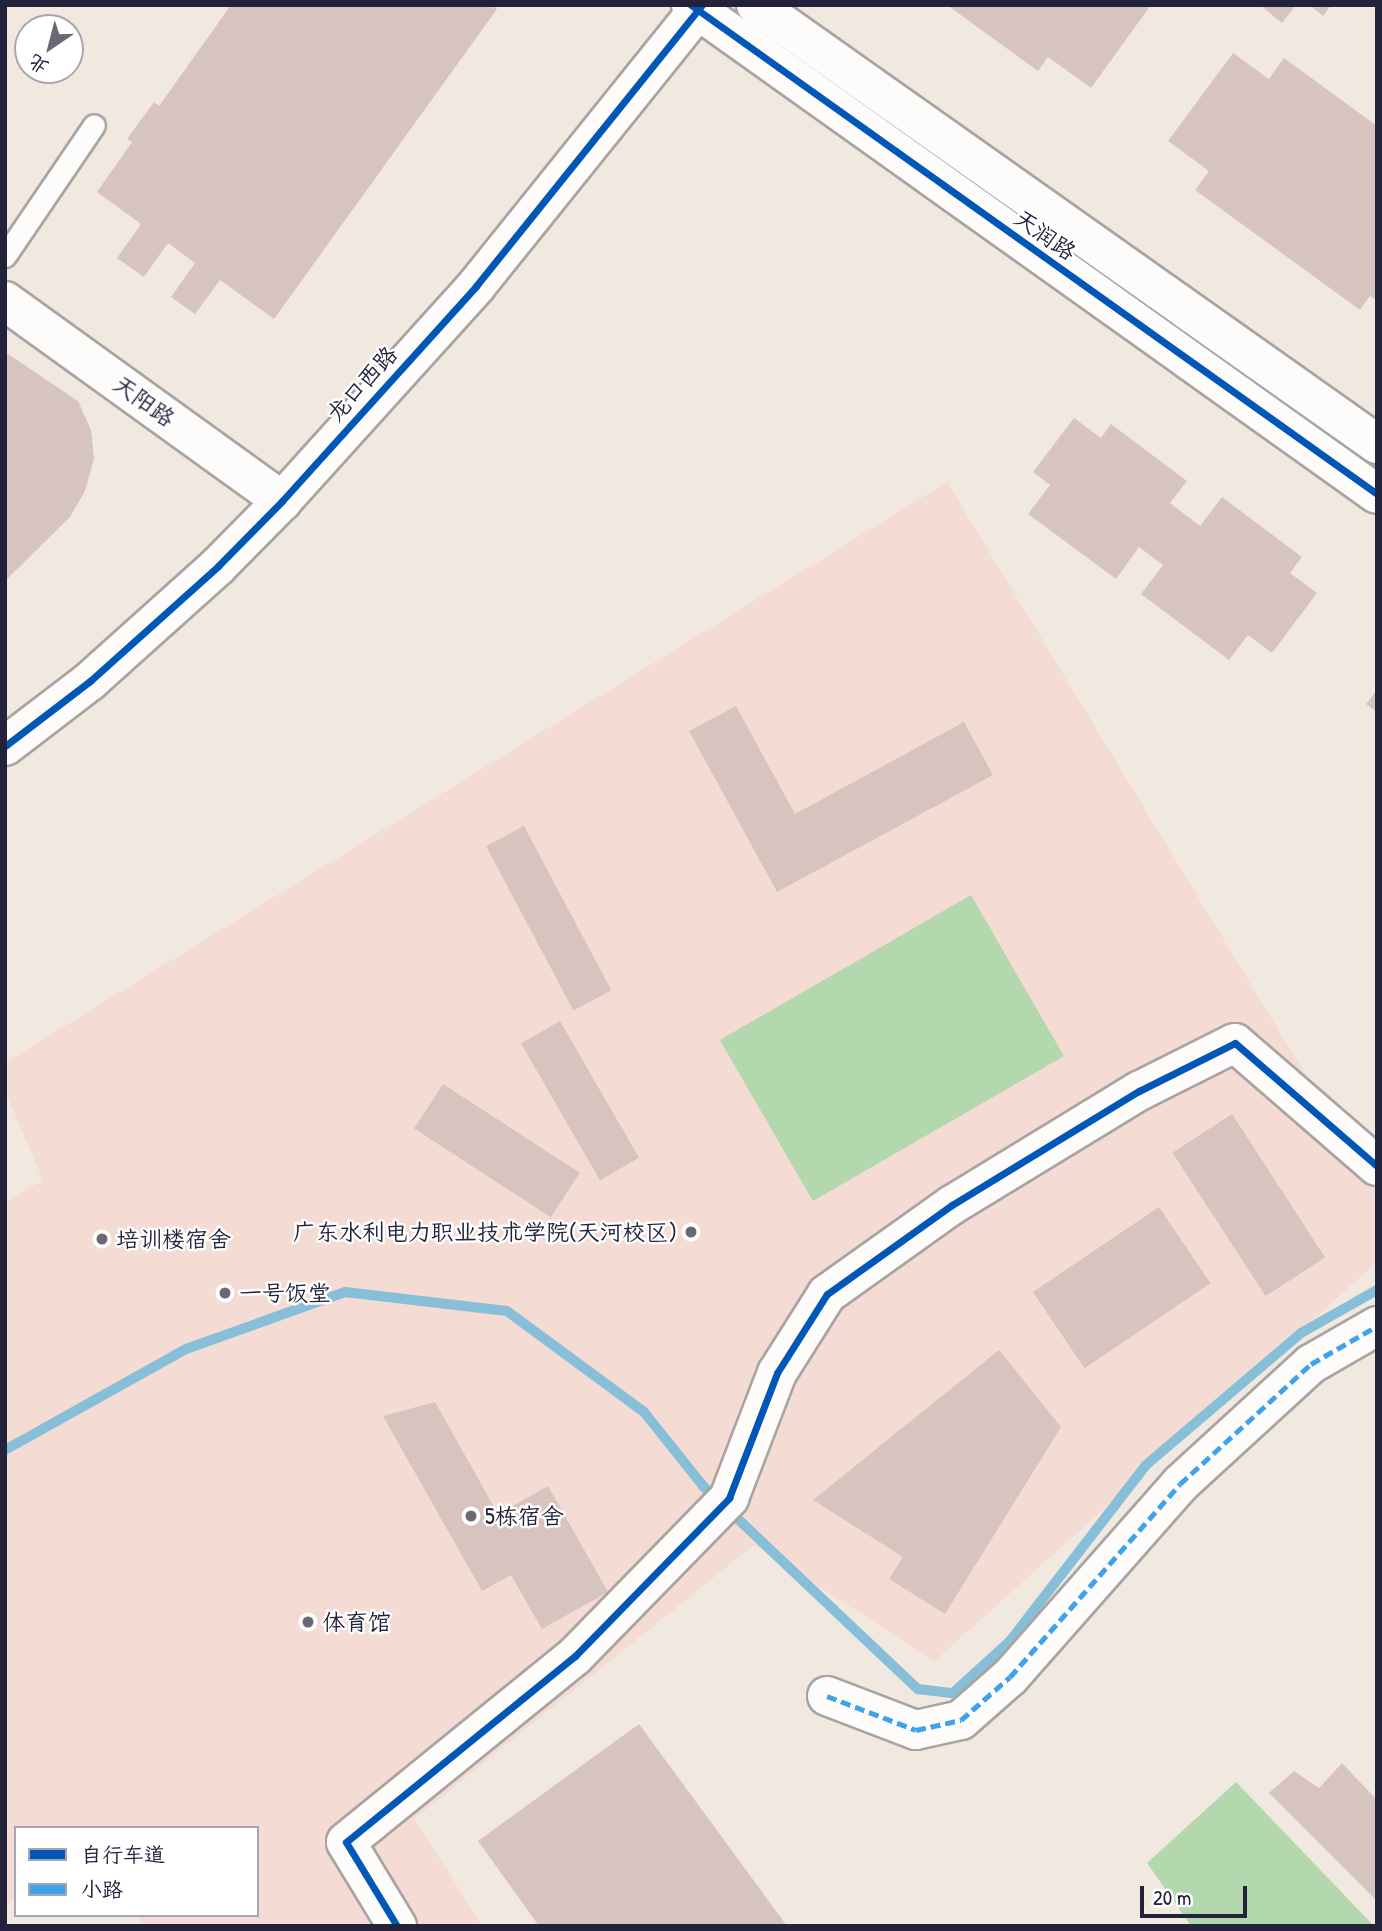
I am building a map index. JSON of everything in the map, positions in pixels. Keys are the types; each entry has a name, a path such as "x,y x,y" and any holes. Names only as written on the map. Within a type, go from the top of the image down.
{"street":[{"name":"天润路","path":"757,5 1377,444"},
{"name":"天润路","path":"697,7 1377,494"},
{"name":"龙口西路","path":"5,746 90,681 218,566 282,501 476,286 697,7"},
{"name":"天阳路","path":"5,301 282,501"},
{"path":"397,1926 346,1842 575,1656 729,1498 777,1373 827,1294 952,1205 1139,1091 1235,1042 1377,1166"},
{"path":"827,1696 916,1730 961,1720 1010,1677 1181,1484 1311,1364 1377,1326"}],"lane":[{"path":"5,256 94,125"}],"shaded area":[{"name":"广东水利电力职业技术学院(天河校区)","path":"947,482 1377,1193 1377,1262 935,1661 754,1545 414,1819 483,1926 145,1926 139,1917 259,1917 259,1826 14,1826 14,1900 5,1907 5,1203 43,1180 5,1091 5,1063"}],"green space":[{"path":"971,895 1064,1056 813,1201 720,1040"},
{"path":"1236,1782 1374,1926 1191,1926 1147,1863"}],"building":[{"path":"231,5 492,5 497,9 274,319 220,280 195,314 171,297 195,263 168,243 144,277 117,258 141,224 97,192 132,142 127,139 154,102 159,106"},
{"path":"947,5 1151,5 1091,88 1048,57 1038,71"},
{"path":"1260,5 1296,5 1282,23"},
{"path":"1310,5 1331,5 1323,16"},
{"path":"1233,53 1269,79 1284,58 1377,126 1377,301 1370,296 1360,310 1195,190 1209,171 1168,141"},
{"path":"5,352 78,401 91,430 94,459 85,491 70,517 5,581"},
{"path":"1074,418 1101,438 1111,424 1187,481 1170,503 1200,526 1222,497 1302,557 1290,573 1317,593 1272,653 1248,635 1229,660 1141,594 1163,565 1139,547 1116,579 1028,514 1050,485 1033,472"},
{"path":"1377,690 1377,712 1366,704"},
{"path":"736,706 795,814 964,722 993,775 777,892 689,731"},
{"path":"524,826 611,990 573,1010 486,846"},
{"path":"560,1021 639,1158 600,1180 521,1044"},
{"path":"443,1084 580,1173 551,1217 414,1128"},
{"path":"1232,1114 1325,1257 1266,1296 1172,1153"},
{"path":"1159,1207 1210,1283 1084,1368 1033,1292"},
{"path":"999,1350 1061,1427 945,1614 889,1579 903,1557 813,1500"},
{"path":"435,1402 498,1514 548,1486 608,1592 542,1629 511,1575 482,1591 383,1416"},
{"path":"639,1724 787,1926 539,1926 478,1841"},
{"path":"1342,1763 1377,1800 1377,1901 1269,1793 1294,1771 1319,1788"}],"waterway":[{"path":"5,1450 186,1349 345,1292 507,1311 644,1412 703,1486 918,1689 953,1693 1010,1641 1146,1465 1301,1333 1377,1290"}],"marked path":[{"path":"827,1696 916,1730 961,1720 1010,1677 1180,1484 1311,1364 1377,1326"}],"cycle path":[{"path":"691,5 1377,494"},
{"path":"5,746 90,681 218,566 282,501 476,286 702,5"},
{"path":"397,1926 346,1842 575,1656 729,1498 777,1373 827,1294 952,1205 1139,1091 1235,1043 1377,1166"}],"place":[{"name":"广东水利电力职业技术学院(天河校区)","path":"691,1232"},
{"name":"培训楼宿舍","path":"102,1239"},
{"name":"一号饭堂","path":"225,1293"},
{"name":"5栋宿舍","path":"471,1516"},
{"name":"体育馆","path":"308,1622"}]}
